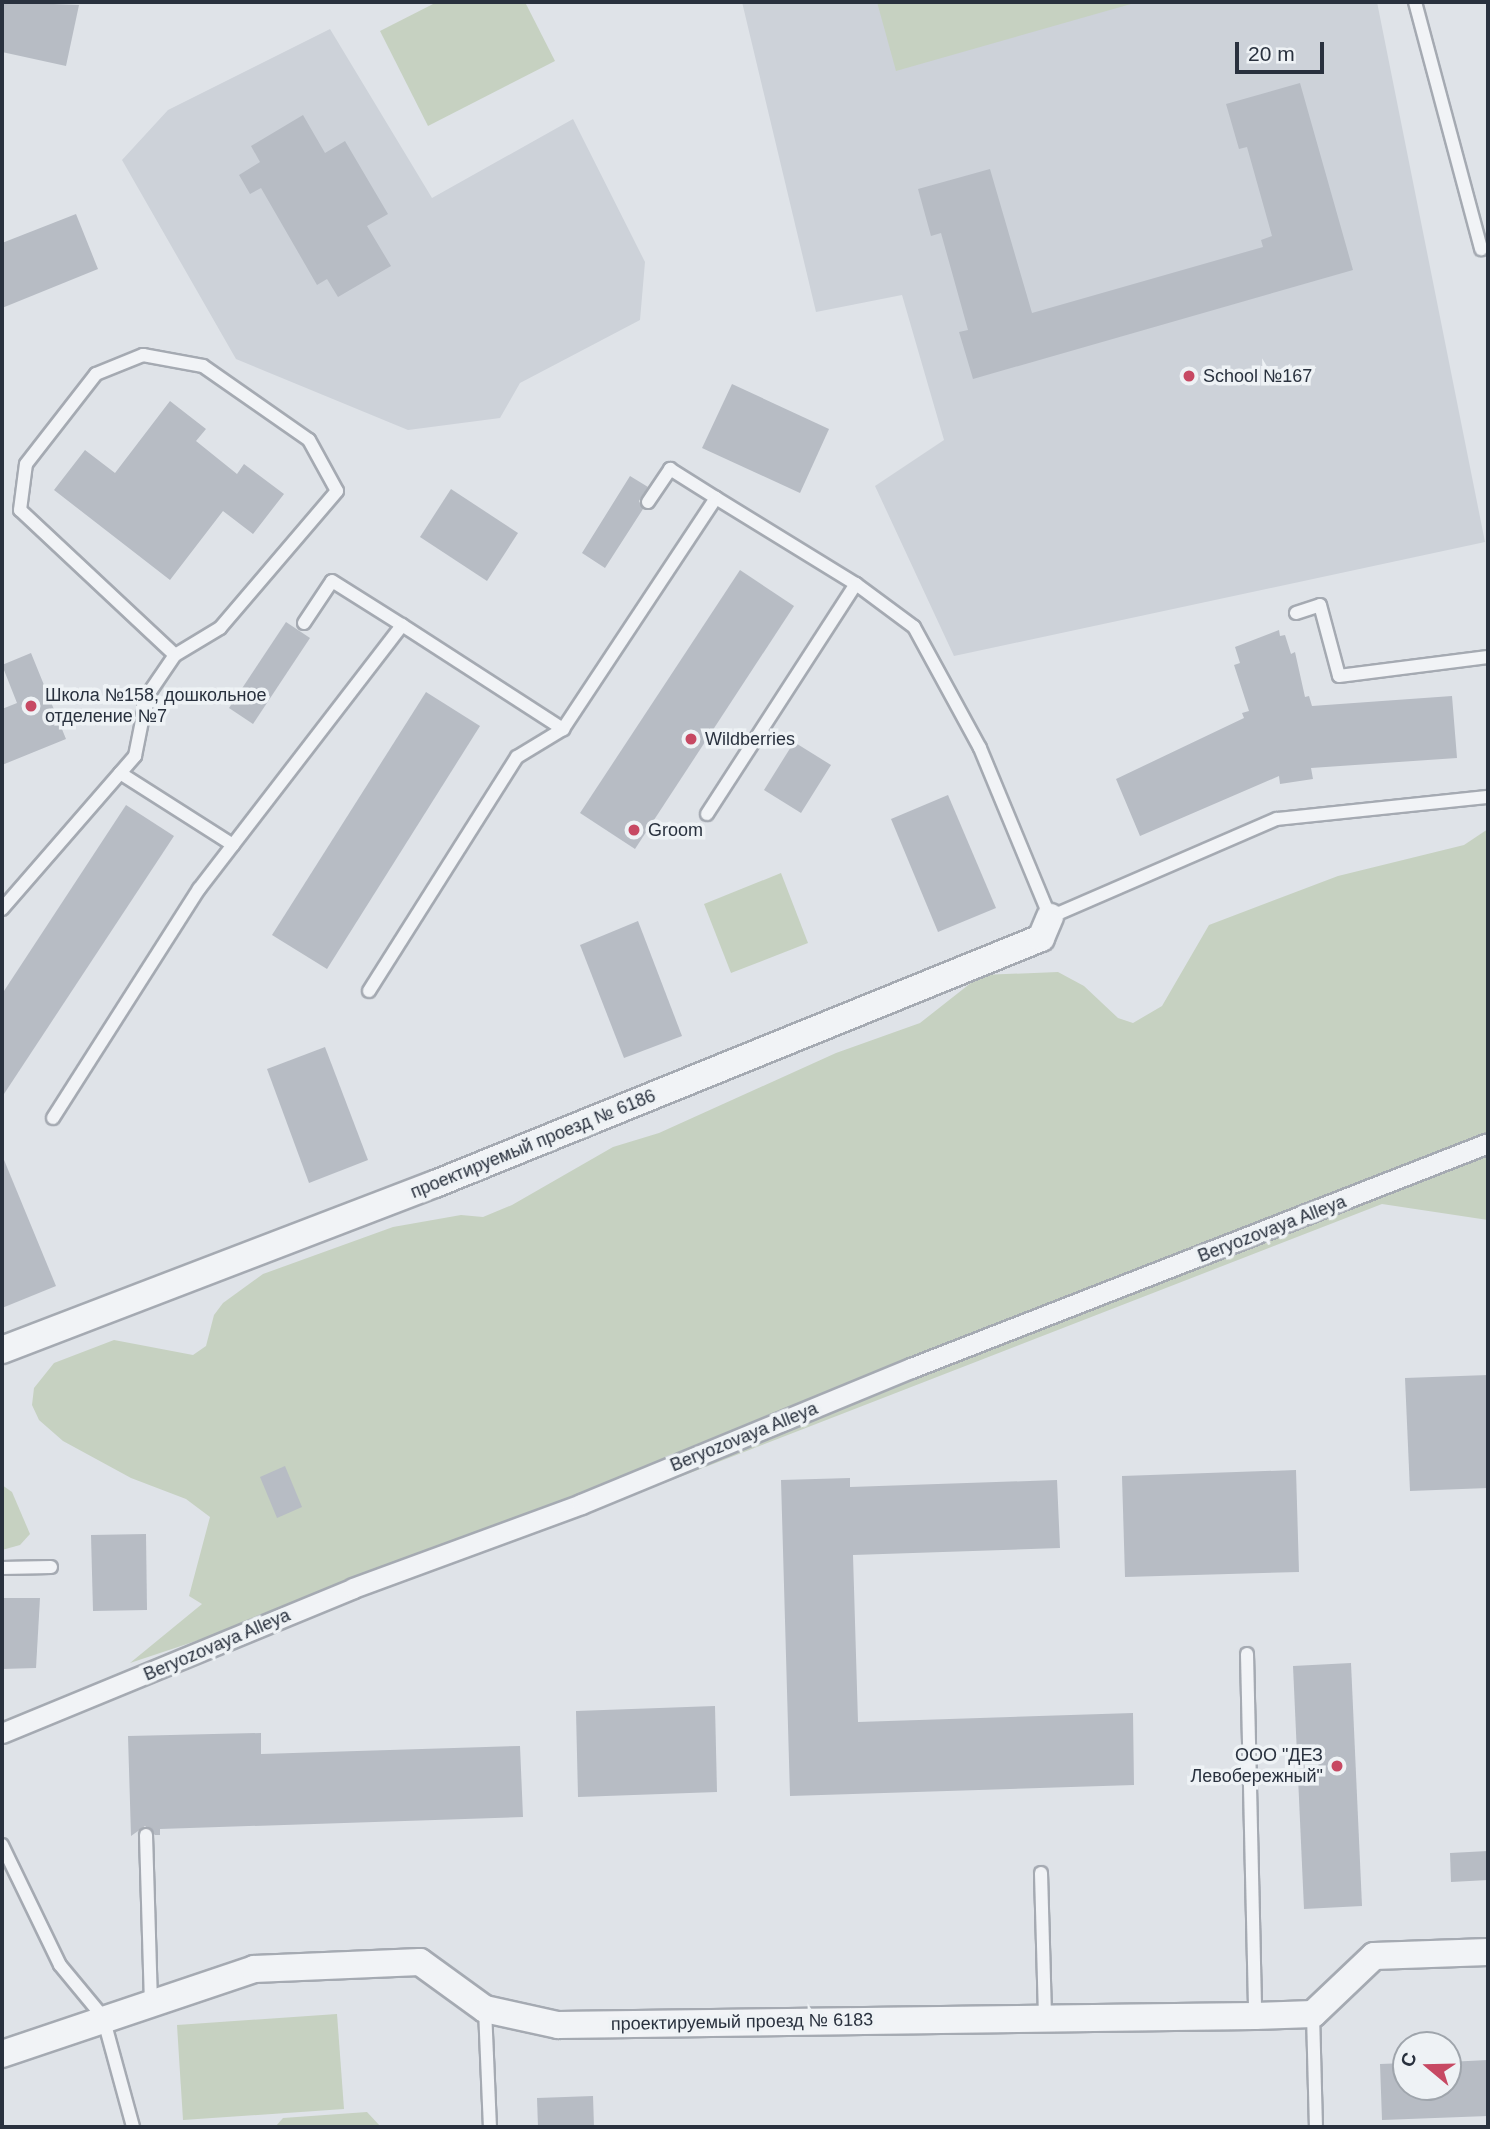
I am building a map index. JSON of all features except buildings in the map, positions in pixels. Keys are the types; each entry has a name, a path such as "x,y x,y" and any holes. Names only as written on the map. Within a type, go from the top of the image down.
{"street":[{"name":"проектируемый проезд № 6186","path":"2,1350 435,1184 1041,938 1050,917"},
{"name":"Beryozovaya Alleya","path":"2,1733 353,1588 582,1504 911,1368 1488,1143"},
{"path":"1313,2014 1374,1956 1488,1952"},
{"name":"проектируемый проезд № 6183","path":"2,2054 103,2017 254,1969 420,1962 485,2009 558,2025 1313,2014"}],"lane":[{"path":"1415,2 1481,249"},
{"path":"2,909 135,757 147,696 175,655 219,628 337,491 309,440 203,366 143,355 96,374 26,464 20,510 175,655"},
{"path":"648,502 670,469 856,584 914,627 980,748 1050,917 1277,819 1488,797"},
{"path":"369,992 517,757 564,729 716,498"},
{"path":"304,623 332,581 564,729"},
{"path":"707,814 856,584"},
{"path":"1296,613 1320,605 1339,676 1488,657"},
{"path":"53,1118 192,900 402,625"},
{"path":"120,773 233,845"},
{"path":"2,1568 51,1567"},
{"path":"1247,1654 1255,2016"},
{"path":"146,1835 151,2002"},
{"path":"2,1845 60,1965 103,2017 133,2127"},
{"path":"1041,1873 1045,2019"},
{"path":"485,2009 490,2127"},
{"path":"1313,2014 1316,2127"}],"shaded area":[{"name":"School №167","path":"742,2 1377,2 1485,542 954,656 875,486 944,440 902,295 816,312"},
{"path":"330,29 432,198 573,119 645,262 640,320 520,383 500,418 408,430 236,359 122,160 168,110"}],"green space":[{"path":"437,2 525,2 555,61 428,126 380,31"},
{"path":"877,2 1138,2 896,71"},
{"path":"1488,829 1488,1220 1382,1204 636,1494 130,1663 202,1604 189,1596 210,1517 186,1499 131,1478 63,1441 39,1420 32,1405 34,1388 54,1363 114,1340 193,1355 206,1346 214,1315 223,1303 263,1274 393,1227 461,1215 483,1217 512,1205 613,1147 659,1133 836,1053 920,1023 981,975 1058,972 1084,986 1118,1018 1133,1023 1162,1006 1209,925 1338,876 1464,845"},
{"path":"781,873 808,943 731,973 704,904"},
{"path":"2,1485 12,1492 30,1534 20,1545 2,1550"},
{"path":"337,2014 344,2109 183,2120 177,2025"},
{"path":"367,2112 381,2127 275,2127 283,2118"}],"place":[{"name":"School №167","path":"1189,376"},
{"name":"Школа №158, дошкольное отделение №7","path":"31,706"},
{"name":"Wildberries","path":"691,739"},
{"name":"Groom","path":"634,830"},
{"name":"ООО \"ДЕЗ Левобережный\"","path":"1337,1766"}]}
